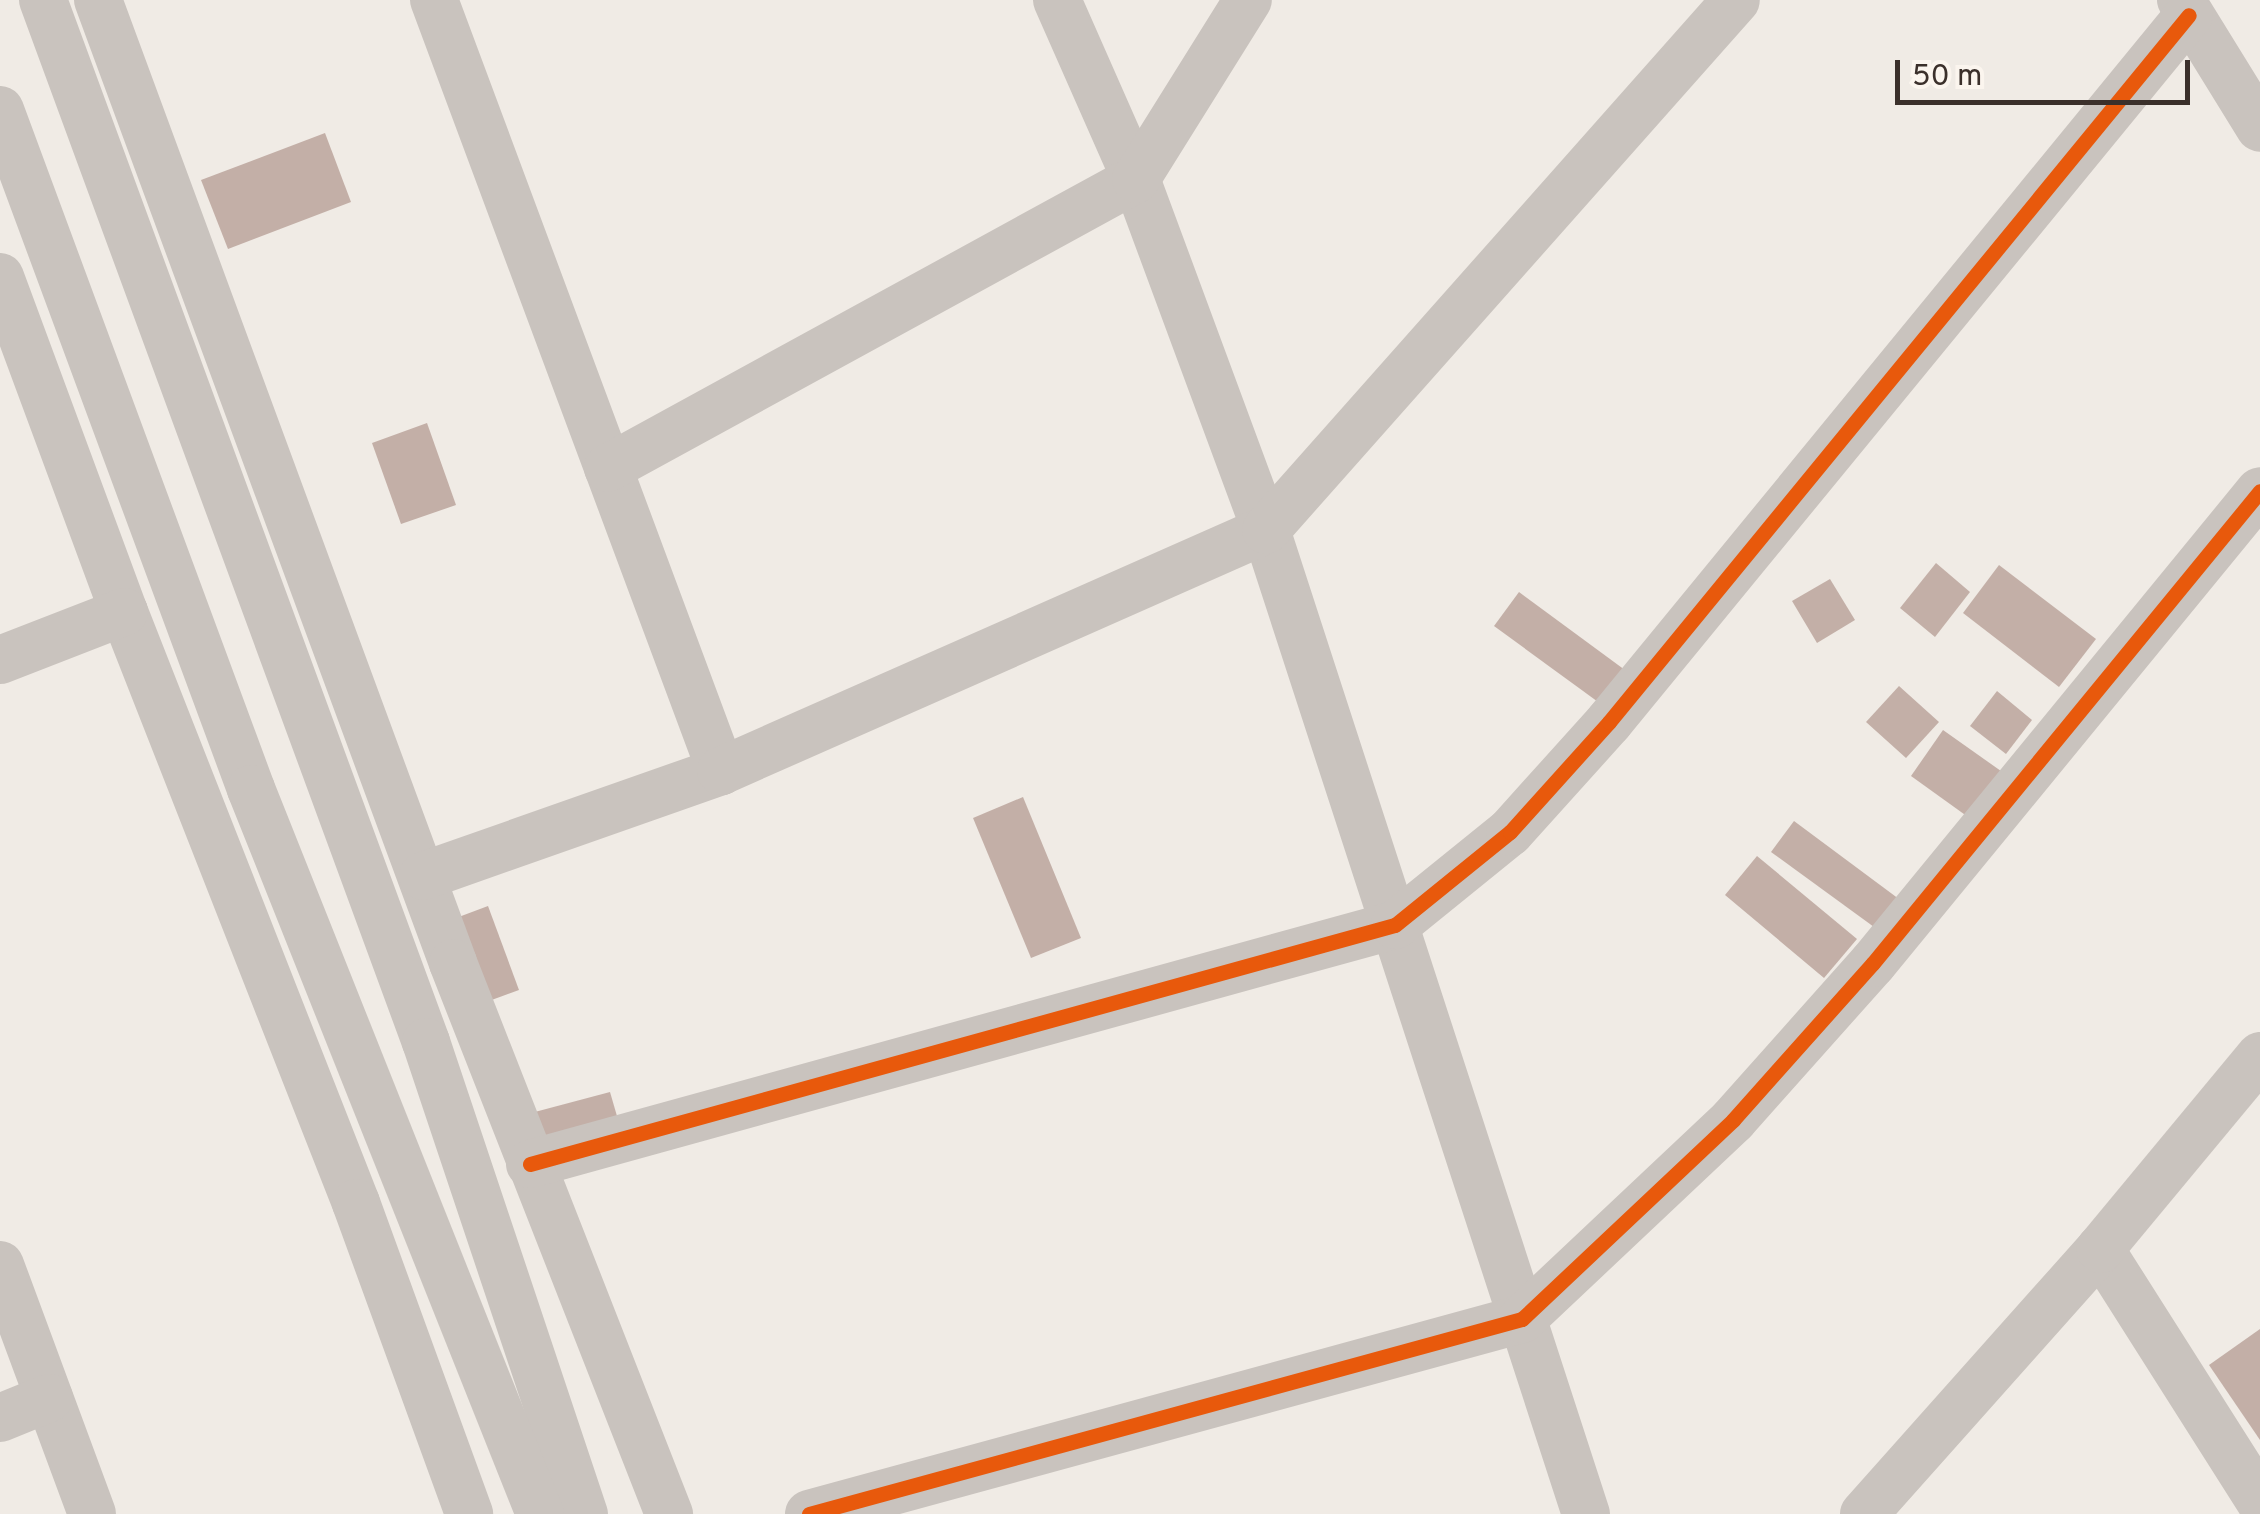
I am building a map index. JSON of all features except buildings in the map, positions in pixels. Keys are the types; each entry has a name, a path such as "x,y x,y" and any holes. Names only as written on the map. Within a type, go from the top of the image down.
{"street":[{"path":"43,0 426,1042 584,1514"},
{"path":"98,0 530,1164 669,1514"},
{"path":"434,0 721,770"},
{"path":"1057,0 1136,179 1266,530 1586,1514"},
{"path":"608,468 1136,179 1248,0"},
{"path":"423,876 721,770 1266,530 1736,0"},
{"path":"530,1164 1396,925 1510,832 1609,722 2185,8 2260,128"},
{"path":"0,110 250,788 540,1514"},
{"path":"0,277 124,612 356,1204 470,1514"},
{"path":"809,1514 1522,1319 1733,1120 1873,964 2260,491"},
{"path":"0,660 124,612"},
{"path":"1864,1514 2100,1250 2260,1056"},
{"path":"2100,1250 2260,1501"},
{"path":"0,1265 92,1514"},
{"path":"0,1418 49,1398"}],"cycle path":[{"path":"530,1164 1395,925 1510,832 1609,722 2189,15"},
{"path":"809,1514 1522,1319 1733,1120 1873,963 2260,491"}]}
